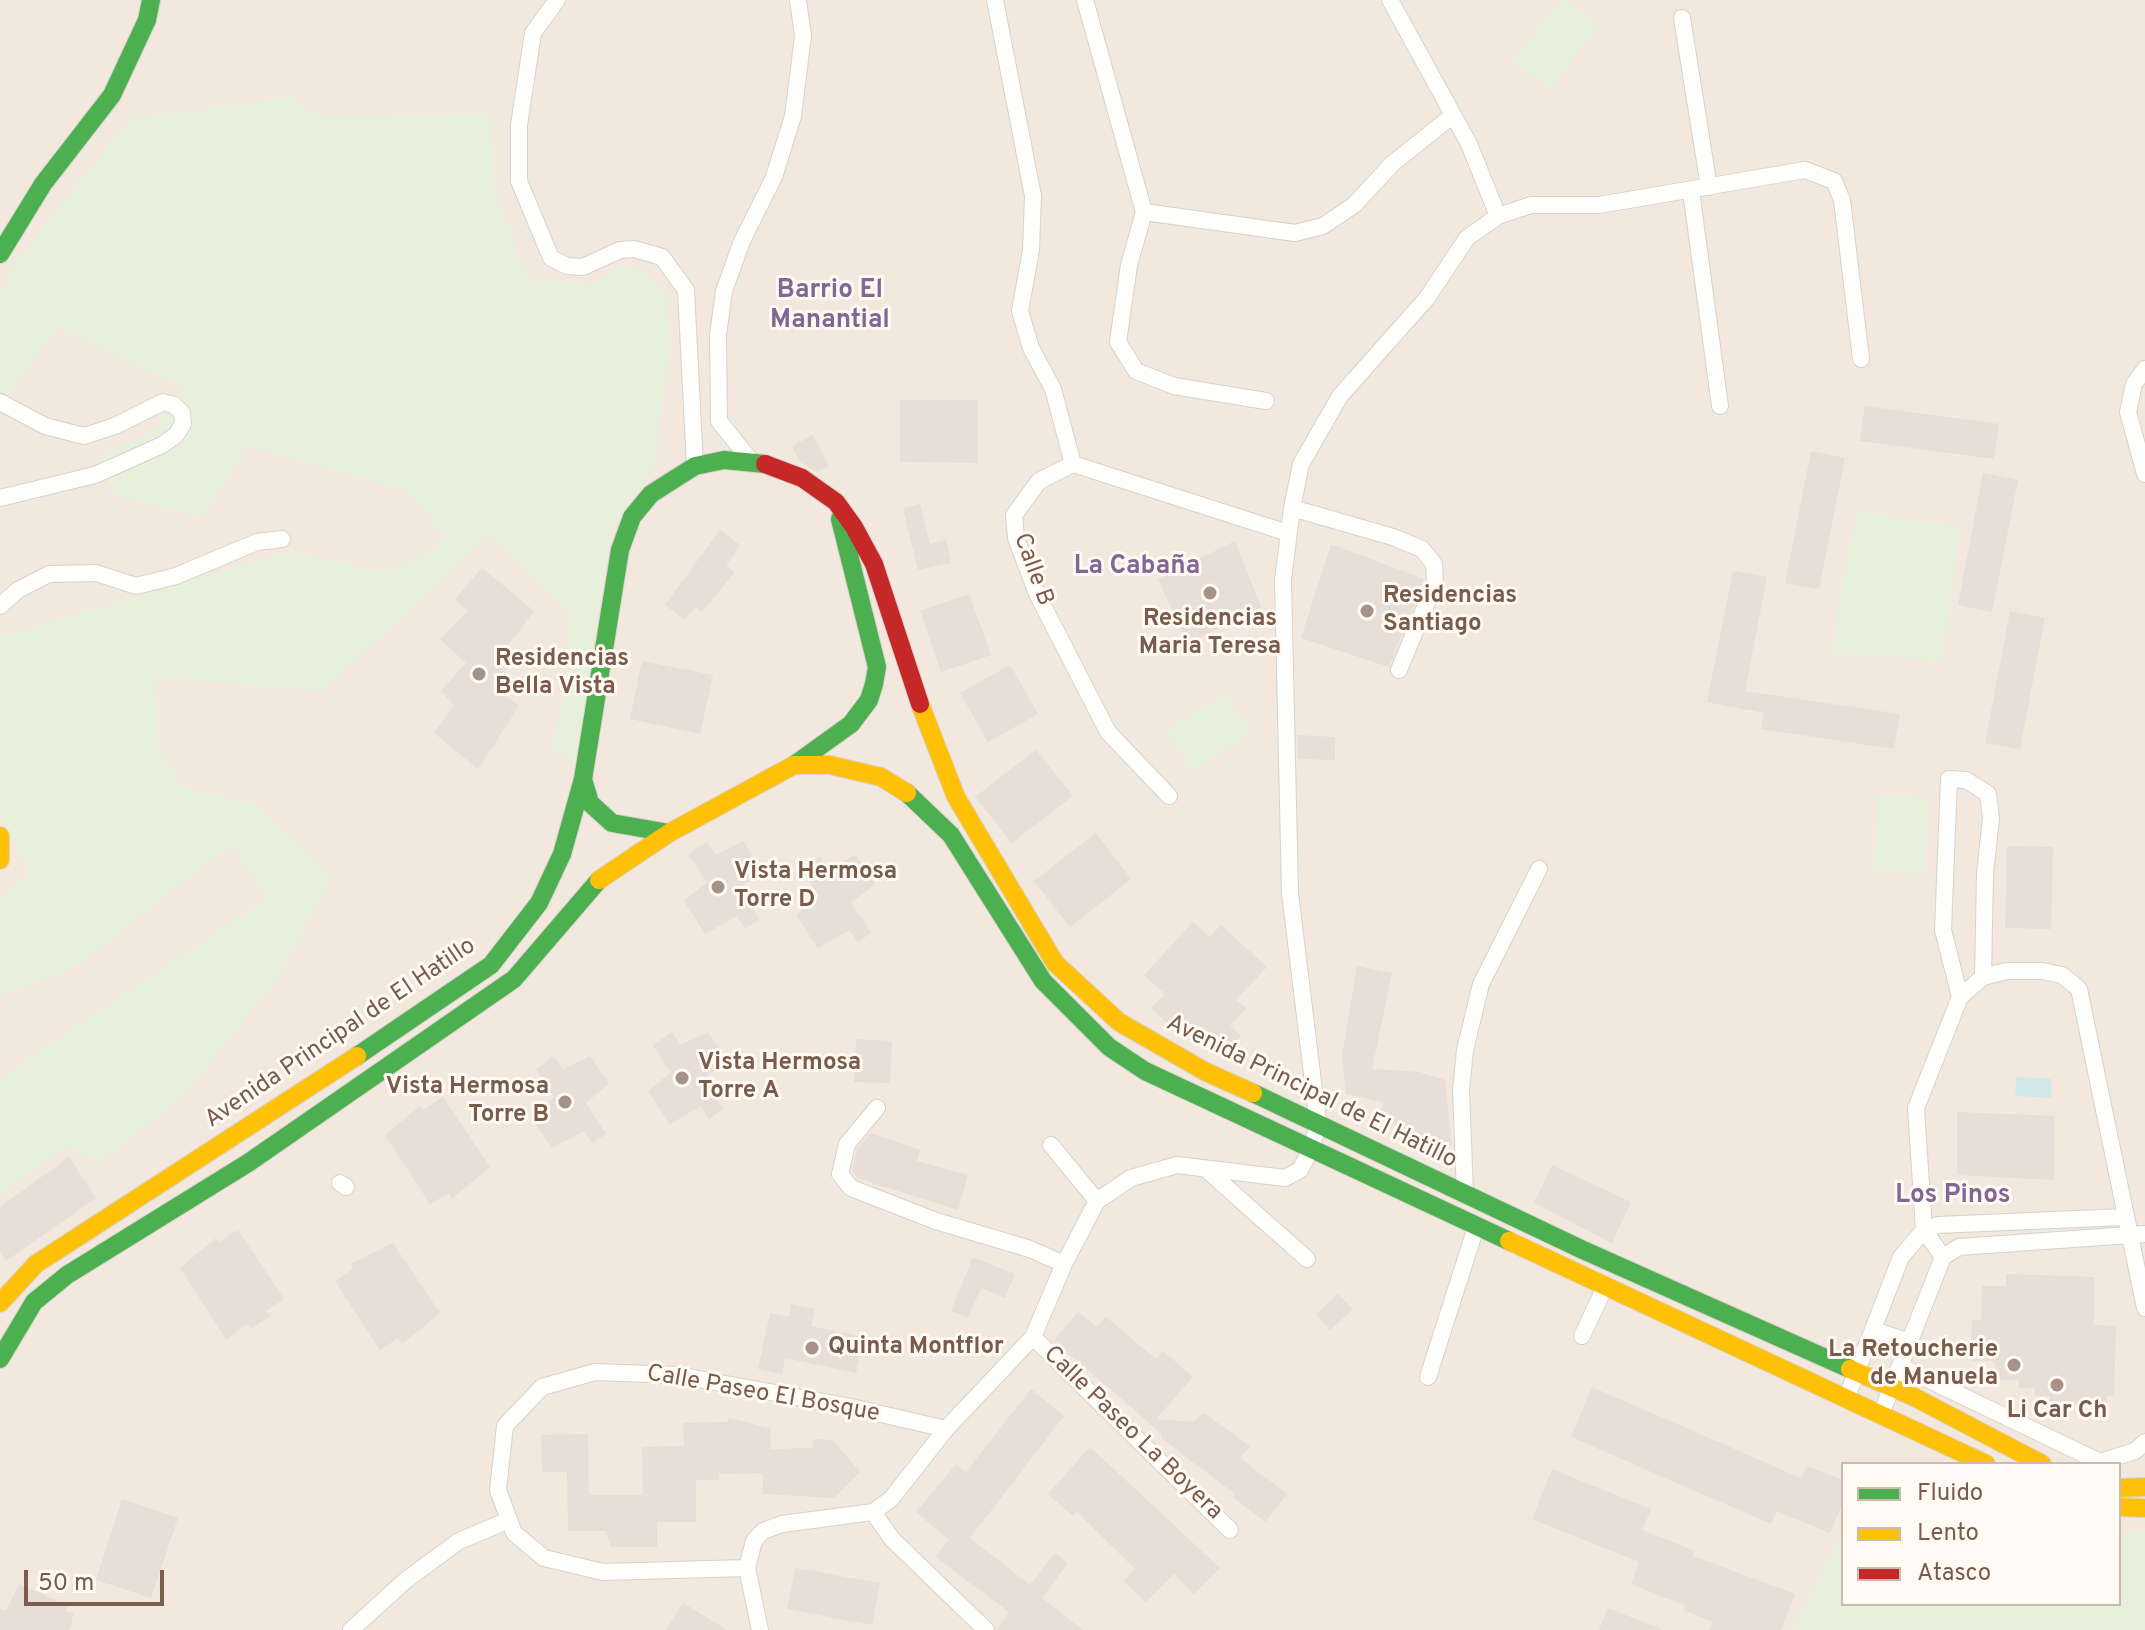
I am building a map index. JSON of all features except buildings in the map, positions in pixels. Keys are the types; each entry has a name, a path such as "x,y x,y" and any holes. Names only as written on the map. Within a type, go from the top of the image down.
{"main road":[{"path":"0,254 43,184 112,95 147,20 151,0"},
{"name":"Avenida Principal de El Hatillo","path":"0,1303 18,1279 36,1264 433,1007 491,965 516,935 551,882 583,779 620,550 632,517 651,494 695,466 724,460 751,461 772,465 802,478 836,502 874,564 931,738 956,797 1055,963 1119,1022 1206,1072 1893,1388 2038,1462"},
{"path":"794,765 851,724 869,700 877,667 836,502"},
{"name":"Avenida Principal de El Hatillo","path":"0,1359 21,1319 50,1288 248,1163 514,979 594,883 669,833 794,765 830,765 881,777 933,814 988,891 1043,981 1109,1047 1145,1071 1982,1462"},
{"path":"583,779 590,803 612,823 630,829 669,833"},
{"path":"0,836 0,860"},
{"path":"2121,1488 2145,1487"},
{"path":"2121,1507 2145,1508"}],"street":[{"path":"557,0 533,33 519,125 519,181 551,258 567,266 583,267 620,250 634,249 662,257 686,290 695,466"},
{"path":"751,461 719,421 718,335 724,291 742,241 774,177 793,116 803,36 798,0"},
{"path":"995,0 1033,196 1031,250 1020,311 1031,348 1053,389 1073,464 1288,533"},
{"path":"1085,0 1144,212 1129,265 1118,342 1136,371 1174,386 1266,401"},
{"path":"1390,0 1482,171 1498,216"},
{"path":"1682,18 1709,187"},
{"path":"1144,212 1295,233 1323,226 1354,205 1392,164 1452,116"},
{"path":"760,1630 747,1568 754,1541 763,1531 782,1524 873,1512 891,1499 946,1429 1033,1337 1064,1264 1097,1201 1131,1178 1161,1167 1193,1165 1208,1171 1285,1178 1300,1170 1312,1147 1318,1123 1290,893 1283,580 1292,508 1301,464 1340,396 1427,298 1467,238 1498,216 1531,205 1599,205 1805,170 1834,181 1842,200 1861,359"},
{"path":"1691,191 1720,406"},
{"path":"2145,369 2134,384 2128,412 2145,474"},
{"path":"0,402 45,426 84,436 115,426 163,402 174,405 182,413 183,424 176,435 162,445 95,475 0,498"},
{"path":"694,429 719,421"},
{"name":"Calle B","path":"1073,464 1039,481 1014,515 1016,538 1037,594 1108,732 1169,796"},
{"path":"1292,508 1393,537 1422,549 1434,564 1435,583 1399,670"},
{"path":"0,606 18,590 49,574 96,573 136,586 176,576 257,542 282,539"},
{"path":"1960,997 1943,930 1949,779 1966,780 1988,794 1991,818 1985,874 1983,977"},
{"path":"1465,1193 1461,1090 1465,1050 1481,984 1539,869"},
{"path":"1943,1257 1924,1230 1916,1108 1960,997 1983,977 2007,971 2042,971 2062,975 2079,989 2124,1217 2137,1236 2145,1308"},
{"path":"877,1108 847,1144 840,1174 851,1188 936,1221 1030,1249 1064,1264"},
{"path":"1051,1145 1097,1201"},
{"path":"1208,1171 1307,1259"},
{"path":"1846,1399 1901,1257 1924,1230 1938,1225 2124,1217"},
{"path":"1428,1377 1476,1227"},
{"path":"1881,1414 1943,1257 1959,1247 1980,1242 2137,1236"},
{"path":"1582,1336 1605,1287"},
{"path":"1874,1330 1910,1342"},
{"name":"Calle Paseo La Boyera","path":"1033,1337 1230,1530"},
{"path":"1902,1367 2100,1462 2135,1451 2145,1442"},
{"name":"Calle Paseo El Bosque","path":"509,1520 498,1490 505,1426 542,1387 595,1372 677,1375 851,1407 946,1429"},
{"path":"873,1512 892,1539 986,1630"},
{"path":"351,1630 406,1580 459,1541 509,1520 514,1533 544,1558 603,1572 747,1568"}],"shaded area":[{"path":"0,0 2145,0 2145,1630 0,1630"}],"green space":[{"path":"1560,0 1567,0 1599,25 1550,89 1513,62"},
{"path":"289,97 323,117 490,115 495,192 528,280 594,285 622,264 645,272 665,294 671,339 655,457 641,488 611,532 575,765 552,746 568,668 570,614 490,535 322,691 155,677 158,747 181,786 255,804 332,877 278,978 186,1093 100,1162 66,1146 0,1195 0,1081 4,1075 267,898 232,847 194,872 78,966 0,996 0,897 29,872 0,813 0,637 292,551 386,573 429,553 445,536 407,491 247,446 204,518 114,495 101,455 154,431 185,388 57,327 8,396 0,390 0,292 17,260 130,119"},
{"path":"1856,511 1961,527 1941,661 1831,652"},
{"path":"1226,694 1251,734 1191,771 1166,731"},
{"path":"1877,795 1928,797 1925,874 1875,872"},
{"path":"2145,1531 2145,1630 1792,1630 1841,1537 1841,1606 2121,1606 2121,1533"}],"water":[{"path":"2017,1077 2051,1079 2051,1098 2015,1096"}],"traffic: fast":[{"path":"0,254 43,184 112,95 147,20 151,0"},
{"path":"357,1056 491,965 539,903 562,854 583,779 620,550 632,517 651,494 695,466 724,460 765,464"},
{"path":"794,765 851,724 869,700 874,684 877,667 840,519"},
{"path":"583,779 590,803 612,823 669,833"},
{"path":"907,793 951,835 1043,981 1109,1047 1145,1071 1509,1241"},
{"path":"0,1359 34,1302 67,1275 248,1163 514,979 599,880"},
{"path":"1253,1093 1583,1250 1850,1369"}],"traffic: slow":[{"path":"920,704 956,797 1055,963 1119,1022 1206,1072 1253,1093"},
{"path":"599,880 669,833 794,765 830,765 881,777 907,793"},
{"path":"0,836 0,860"},
{"path":"0,1303 36,1264 357,1056"},
{"path":"1509,1241 1982,1462"},
{"path":"1850,1369 1914,1397 2038,1462"},
{"path":"2121,1488 2145,1487"},
{"path":"2121,1507 2145,1508"}],"traffic: jam":[{"path":"765,464 802,478 836,502 854,527 874,564 920,704"}],"place":[{"name":"Residencias Maria Teresa","path":"1210,593"},
{"name":"Residencias Santiago","path":"1367,611"},
{"name":"Residencias Bella Vista","path":"479,674"},
{"name":"Vista Hermosa Torre D","path":"718,887"},
{"name":"Vista Hermosa Torre A","path":"682,1078"},
{"name":"Vista Hermosa Torre B","path":"565,1102"},
{"name":"Quinta Montflor","path":"812,1348"},
{"name":"La Retoucherie de Manuela","path":"2014,1365"},
{"name":"Li Car Ch","path":"2057,1385"}],"district":[{"name":"Barrio El Manantial","path":"830,307"},
{"name":"La Cabaña","path":"1137,568"},
{"name":"Los Pinos","path":"1953,1197"}]}
